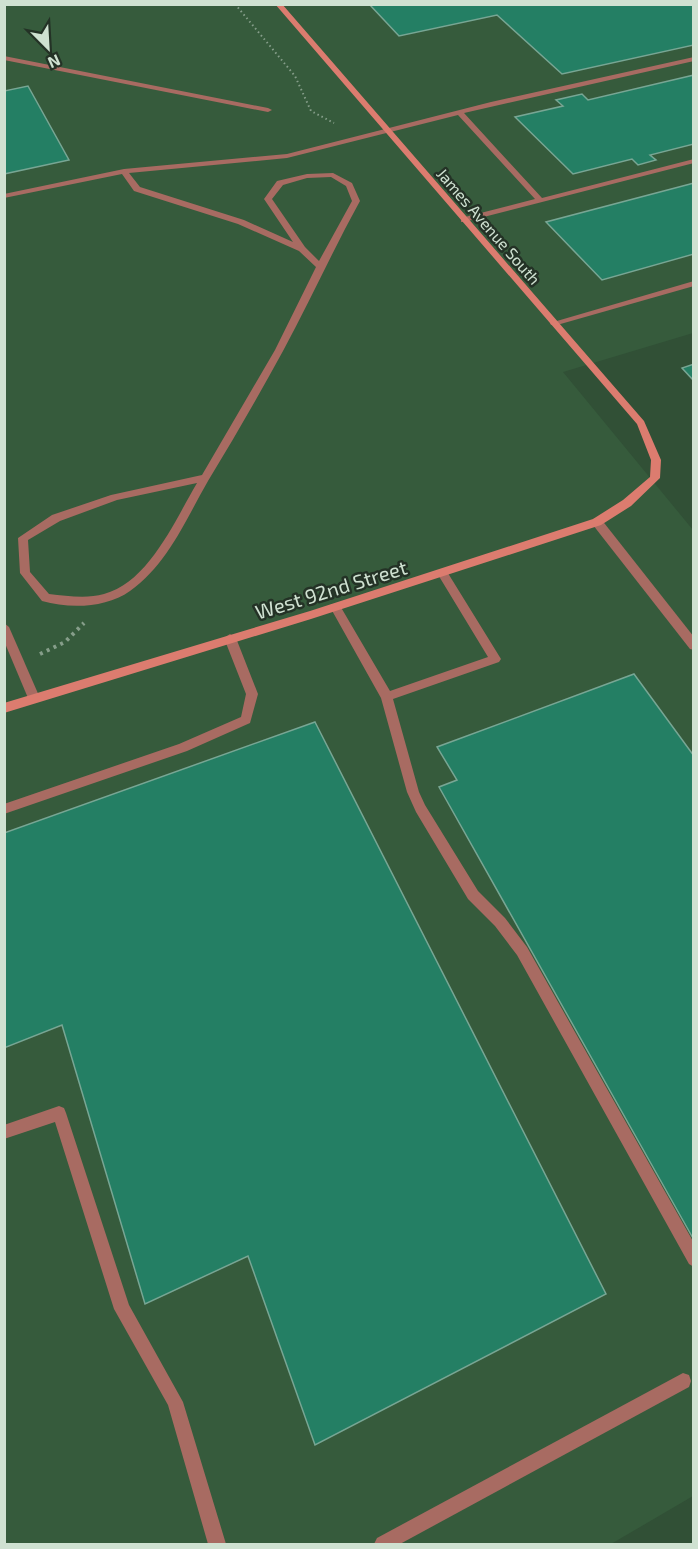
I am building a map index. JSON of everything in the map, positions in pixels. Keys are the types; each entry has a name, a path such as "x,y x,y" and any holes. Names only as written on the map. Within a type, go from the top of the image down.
{"street":[{"name":"James Avenue South","path":"278,4 641,423 656,460 655,478"},
{"name":"West 92nd Street","path":"4,708 335,607 597,522 627,503 655,478"}],"lane":[{"path":"4,58 268,110"},
{"path":"4,196 124,171 287,156 459,112 693,59"},
{"path":"459,112 540,200"},
{"path":"464,219 693,161"},
{"path":"124,171 137,189 241,222 302,249"},
{"path":"205,478 115,497 57,518 23,538 25,573 46,598 91,602 124,590 154,563 205,478 296,320 320,267 356,201 349,184 333,175 306,176 280,183 268,198 302,249 320,267"},
{"path":"554,323 693,283"},
{"path":"597,522 693,646"},
{"path":"387,697 495,659 442,573"},
{"path":"335,607 387,697 413,792 420,808 472,895 500,922 522,951 693,1258"},
{"path":"4,627 34,698"},
{"path":"4,808 183,748 246,720 252,694 230,638"},
{"path":"4,1132 59,1113 123,1309 175,1402 217,1545"},
{"path":"383,1545 683,1381"}],"path":[{"path":"235,4 295,76 311,111 336,125 350,140"},
{"path":"20,662 54,649 77,634 87,620"}],"shaded area":[{"path":"5,5 693,5 693,333 563,372 693,530 693,1496 611,1544 5,1544"}],"building":[{"path":"369,4 694,4 694,45 562,74 497,15 399,36"},
{"path":"694,75 694,144 650,155 656,160 638,165 632,159 573,174 515,117 563,106 556,100 582,94 588,100"},
{"path":"28,86 69,160 4,174 4,91"},
{"path":"694,183 694,254 602,280 546,222"},
{"path":"694,364 694,381 682,368"},
{"path":"634,674 694,756 694,1240 439,787 457,780 437,747"},
{"path":"315,722 606,1294 315,1445 248,1256 145,1304 62,1025 4,1048 4,833"}]}
